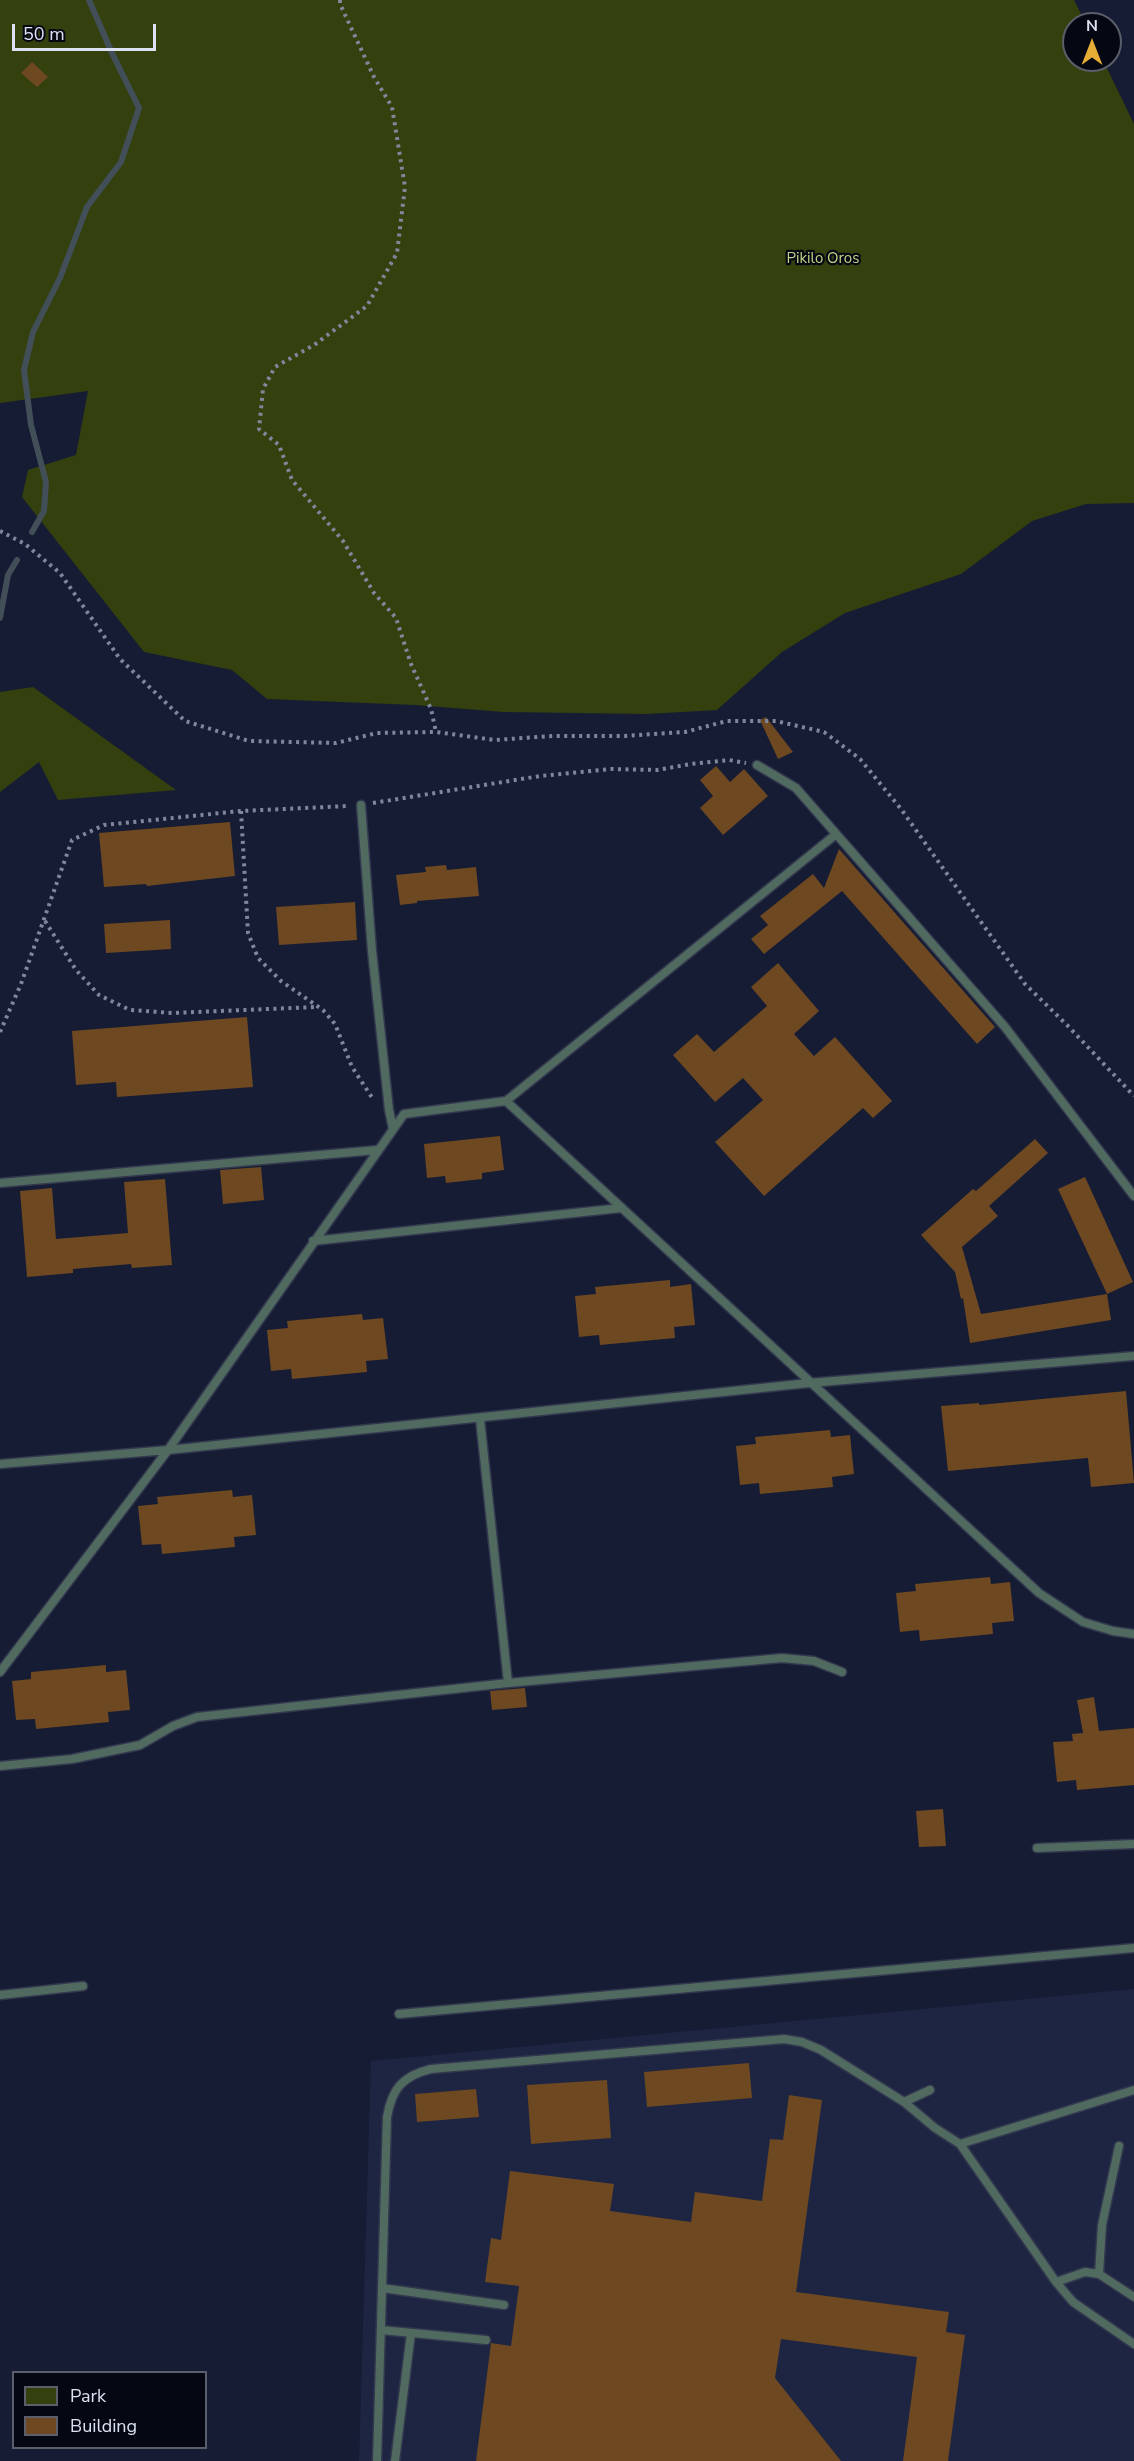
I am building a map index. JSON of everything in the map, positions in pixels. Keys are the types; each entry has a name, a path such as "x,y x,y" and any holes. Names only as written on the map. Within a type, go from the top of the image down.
{"lane":[{"path":"757,765 796,788 1005,1028 1134,1196"},
{"path":"361,805 372,951 393,1129"},
{"path":"0,1672 168,1450 404,1114 506,1101 835,835"},
{"path":"506,1101 1039,1593 1083,1622 1113,1631 1134,1634"},
{"path":"0,1183 377,1150"},
{"path":"313,1241 621,1208"},
{"path":"0,1464 480,1419 809,1383 1134,1356"},
{"path":"480,1419 508,1683"},
{"path":"0,1766 72,1759 140,1745 173,1726 196,1717 508,1683 782,1658 814,1661 842,1672"},
{"path":"1036,1848 1134,1844"},
{"path":"399,2014 1134,1948"},
{"path":"0,1995 83,1986"},
{"path":"377,2461 387,2117 390,2096 405,2080 418,2072 431,2069 784,2039 802,2042 821,2050 904,2102 935,2128 960,2144 1056,2283 1073,2302 1134,2344"},
{"path":"904,2102 930,2090"},
{"path":"960,2144 1134,2090"},
{"path":"1099,2274 1102,2225 1119,2146"},
{"path":"1056,2283 1085,2272 1099,2274 1134,2297"},
{"path":"382,2288 504,2305"},
{"path":"381,2330 486,2340"},
{"path":"395,2461 411,2333"}],"path":[{"path":"0,531 25,544 60,573 120,659 185,721 249,741 336,743 377,733 436,732 431,709 411,664 396,618 374,592 343,541 292,480 279,445 259,429 263,389 275,367 314,345 367,306 397,253 405,187 392,107 374,77 340,0"},
{"path":"0,1032 21,984 72,840 104,825 241,811 361,805 551,775 610,769 657,770 729,760 757,765"},
{"path":"241,811 248,933 258,958 281,981 318,1007 335,1024 352,1066 373,1099 389,1110"},
{"path":"44,920 76,970 99,995 130,1010 173,1013 318,1007"}],"shaded area":[{"path":"1134,1989 1134,2461 359,2461 371,2061"}],"green space":[{"name":"Pikilo Oros","path":"0,0 1074,0 1080,12 1062,12 1062,72 1109,72 1134,124 1134,503 1086,504 1032,521 961,574 845,613 782,652 717,710 647,714 504,712 415,705 267,699 232,670 144,652 22,497 28,470 76,455 88,391 0,403"},
{"path":"33,687 176,790 58,800 39,762 0,792 0,692"}],"building":[{"path":"32,62 48,77 37,87 21,73"},
{"path":"766,717 793,752 778,759 760,720"},
{"path":"716,766 730,782 744,769 768,796 723,835 700,808 713,796 700,780"},
{"path":"230,822 235,876 147,886 146,884 104,887 99,833"},
{"path":"839,849 995,1027 977,1044 842,891 764,954 751,939 768,925 760,916 813,874 824,888"},
{"path":"446,865 447,870 476,867 479,896 417,901 417,903 400,905 396,875 426,872 425,867"},
{"path":"355,902 357,940 279,945 276,907"},
{"path":"170,920 171,949 106,953 104,924"},
{"path":"778,963 819,1011 794,1034 814,1056 835,1037 892,1101 873,1118 863,1108 764,1196 715,1142 763,1100 743,1078 715,1102 673,1055 697,1034 714,1052 767,1006 751,987"},
{"path":"247,1017 253,1087 117,1097 116,1082 76,1085 72,1031"},
{"path":"500,1136 504,1170 482,1173 482,1179 446,1183 445,1176 427,1178 424,1144"},
{"path":"1035,1139 1048,1153 989,1206 998,1216 962,1247 981,1314 1107,1294 1111,1320 970,1343 963,1298 961,1299 955,1272 921,1235"},
{"path":"261,1167 264,1200 223,1204 220,1170"},
{"path":"1085,1177 1133,1282 1107,1294 1058,1189"},
{"path":"165,1179 172,1265 132,1268 131,1264 73,1269 73,1273 27,1277 20,1191 52,1188 56,1239 128,1233 124,1182"},
{"path":"670,1280 670,1287 691,1284 695,1325 674,1327 675,1338 600,1345 599,1335 579,1337 575,1296 596,1294 595,1287"},
{"path":"362,1314 363,1320 383,1318 388,1359 366,1361 367,1372 292,1379 291,1369 271,1371 267,1330 288,1328 287,1321"},
{"path":"1126,1391 1134,1483 1091,1487 1088,1458 948,1471 941,1406 979,1403 979,1405"},
{"path":"830,1430 831,1437 850,1435 854,1474 832,1477 833,1487 760,1494 759,1483 740,1485 736,1446 756,1444 755,1437"},
{"path":"232,1490 233,1497 252,1495 256,1535 234,1537 235,1547 162,1554 161,1544 142,1545 138,1506 158,1504 157,1497"},
{"path":"990,1577 991,1584 1010,1582 1014,1621 992,1623 993,1634 920,1641 919,1630 900,1632 896,1593 916,1591 915,1584"},
{"path":"106,1665 106,1672 126,1670 130,1710 108,1712 109,1722 36,1729 35,1719 16,1720 12,1681 31,1679 31,1672"},
{"path":"525,1688 527,1707 492,1710 490,1691"},
{"path":"1094,1697 1099,1731 1134,1728 1134,1785 1077,1790 1076,1780 1057,1782 1053,1742 1073,1741 1072,1734 1083,1733 1077,1700"},
{"path":"943,1809 946,1846 919,1847 916,1811"},
{"path":"749,2063 752,2098 647,2107 644,2072"},
{"path":"607,2080 611,2138 531,2144 527,2085"},
{"path":"476,2089 479,2117 417,2122 415,2094"},
{"path":"789,2095 822,2100 796,2292 949,2312 946,2332 965,2335 948,2461 903,2461 917,2357 781,2339 775,2378 841,2461 476,2461 491,2343 511,2346 519,2286 485,2282 491,2238 501,2240 510,2171 614,2184 610,2211 691,2222 695,2192 762,2201 770,2139 783,2140"}],"waterway":[{"path":"32,532 44,511 46,482 31,425 24,370 33,332 60,278 87,207 121,162 139,108 89,0"},
{"path":"0,618 8,575 17,560"}]}
